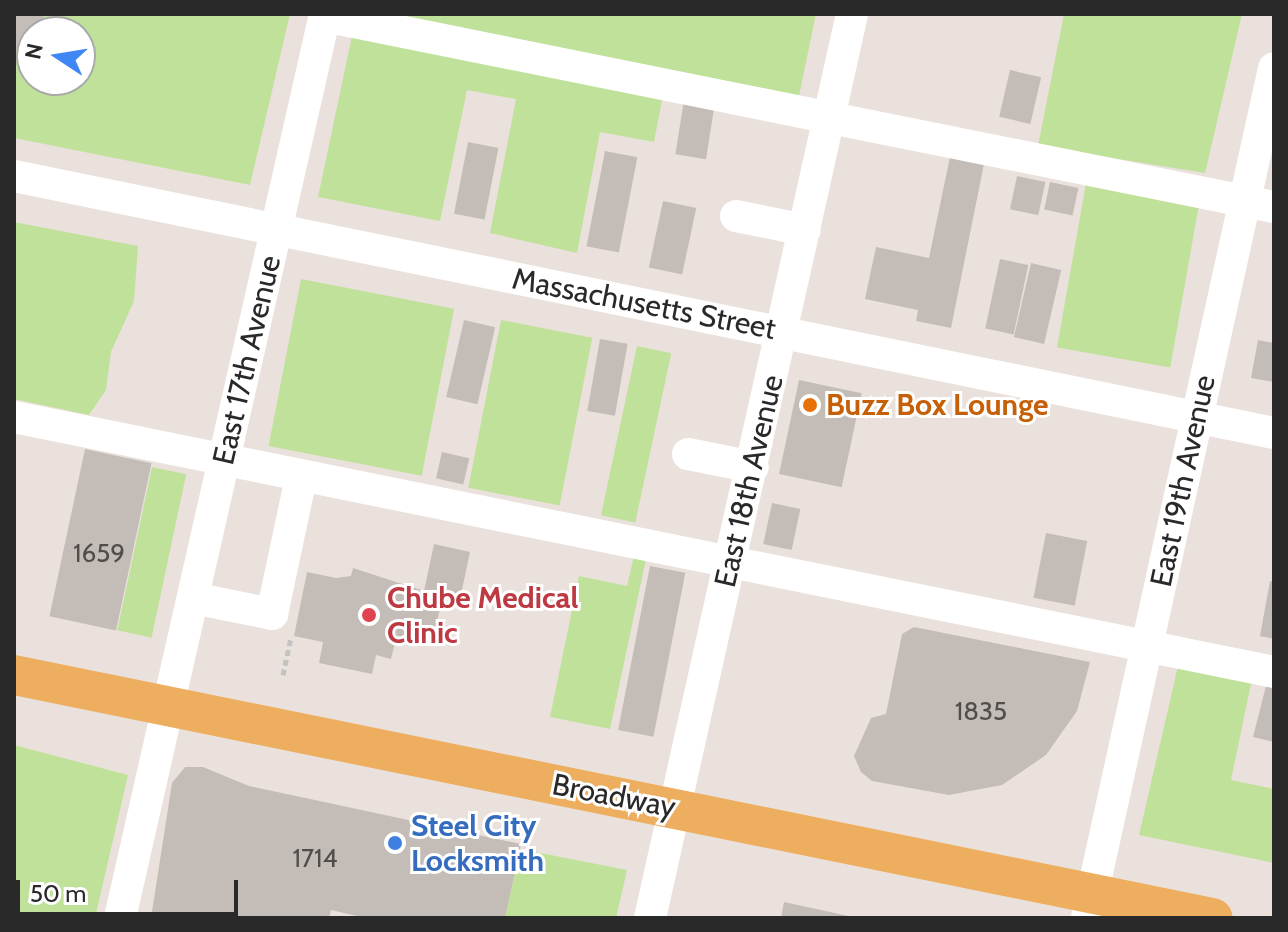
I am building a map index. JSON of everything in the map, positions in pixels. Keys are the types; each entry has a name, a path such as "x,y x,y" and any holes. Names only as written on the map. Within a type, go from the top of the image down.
{"main road":[{"name":"Broadway","path":"14,675 677,808 1090,906 1213,918"}],"street":[{"name":"East 18th Avenue","path":"650,918 852,14"},
{"path":"324,15 1259,204"},
{"name":"East 17th Avenue","path":"120,918 324,15"},
{"name":"East 19th Avenue","path":"1090,906 1197,418 1259,204 1274,68"},
{"name":"Massachusetts Street","path":"14,176 1274,433"},
{"path":"736,216 805,230"},
{"path":"14,417 1274,672"},
{"path":"688,454 753,467"},
{"path":"193,598 272,614 301,477"}],"green space":[{"path":"14,14 290,14 250,185 14,138"},
{"path":"396,14 816,14 799,96"},
{"path":"1064,14 1242,14 1205,173 1038,146"},
{"path":"353,31 664,90 654,142 600,132 577,253 490,233 516,99 467,90 440,221 318,197"},
{"path":"1086,183 1199,203 1170,367 1057,347"},
{"path":"14,222 138,246 134,301 111,352 106,390 89,415 14,399"},
{"path":"301,279 454,309 422,476 269,446"},
{"path":"501,320 592,338 560,506 468,488"},
{"path":"637,346 671,353 635,522 601,515"},
{"path":"152,467 186,474 152,638 117,630"},
{"path":"634,556 646,559 610,729 550,717 579,576 627,586"},
{"path":"1178,666 1252,679 1231,780 1274,789 1274,863 1139,835"},
{"path":"14,745 128,775 95,918 14,918"},
{"path":"520,849 627,870 616,918 505,918"}],"building":[{"path":"14,14 44,14 16,16 14,49"},
{"path":"1010,70 1041,77 1030,124 999,117"},
{"path":"684,100 715,105 706,159 675,154"},
{"path":"468,142 498,148 485,220 454,214"},
{"path":"605,151 637,157 619,253 586,246"},
{"path":"951,152 985,159 951,328 916,321 918,310 865,299 876,247 929,258"},
{"path":"1017,176 1045,182 1038,215 1010,209"},
{"path":"1050,182 1078,188 1073,215 1044,209"},
{"path":"663,201 696,208 682,275 649,268"},
{"path":"1000,259 1028,265 1014,334 985,328"},
{"path":"1031,263 1061,270 1044,344 1014,337"},
{"path":"464,320 495,327 477,404 446,397"},
{"path":"600,339 628,344 615,416 587,411"},
{"path":"1258,340 1274,343 1274,382 1251,378"},
{"path":"799,380 862,393 842,487 779,474"},
{"path":"85,449 152,463 116,630 49,616"},
{"path":"442,452 469,458 463,485 436,478"},
{"path":"772,503 800,509 792,550 763,544"},
{"path":"1046,533 1087,541 1075,606 1033,598"},
{"name":"Chube Medical Clinic","path":"434,544 470,552 460,599 443,596 434,634 414,630 411,646 395,643 391,659 376,655 372,674 319,663 323,642 294,636 307,572 336,578 351,576 353,568 424,591"},
{"path":"650,566 685,573 653,737 618,730"},
{"path":"1270,581 1274,582 1274,639 1260,636"},
{"path":"914,627 1090,662 1077,711 1046,755 1002,785 949,795 872,781 861,772 854,756 871,718 886,714 902,634"},
{"path":"1266,686 1274,688 1274,742 1253,737"},
{"path":"185,767 203,767 249,786 521,844 505,918 366,918 331,910 329,918 151,918 172,783"},
{"path":"784,902 853,917 853,918 781,918"}],"place":[{"name":"Buzz Box Lounge","path":"810,405"},
{"name":"Chube Medical Clinic","path":"369,615"},
{"name":"Steel City Locksmith","path":"395,843"}]}
